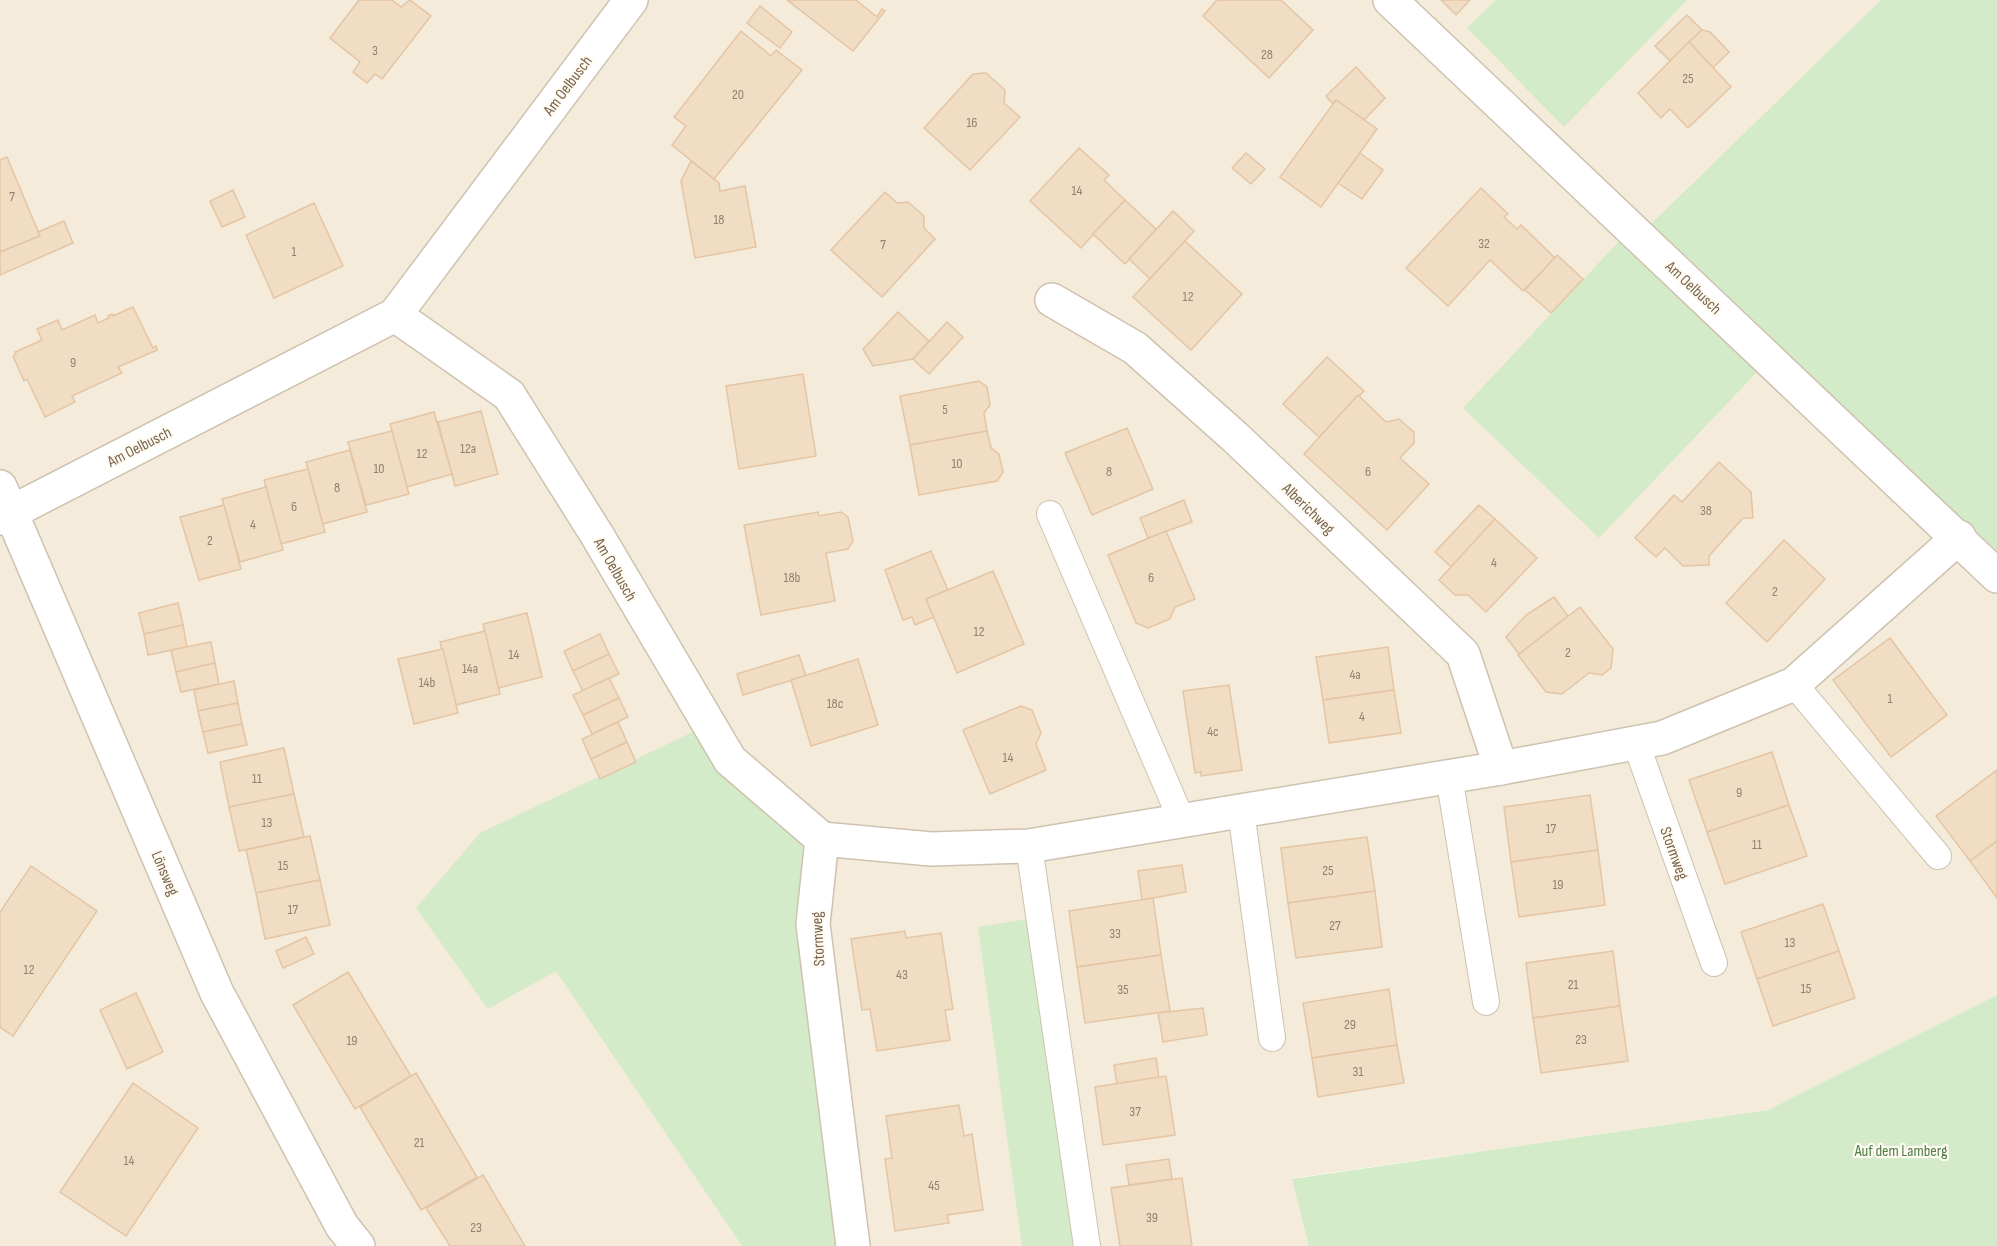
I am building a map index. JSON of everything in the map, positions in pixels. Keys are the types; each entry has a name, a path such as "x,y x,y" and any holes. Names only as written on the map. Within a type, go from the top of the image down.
{"street":[{"name":"Am Oelbusch","path":"4,506 395,315 631,0"},
{"name":"Am Oelbusch","path":"1390,0 1959,537 1997,576"},
{"name":"Alberichweg","path":"1052,300 1135,348 1236,438 1463,654 1501,768"},
{"name":"Am Oelbusch","path":"395,315 509,395 597,535 730,760 822,839"},
{"name":"Lönsweg","path":"4,506 217,993 342,1226 358,1246"},
{"path":"822,839 931,849 1029,846 1501,768 1662,738 1794,684 1959,537"},
{"name":"Stormweg","path":"822,839 813,924 853,1246"}],"lane":[{"path":"1050,514 1182,821"},
{"path":"1794,684 1938,856"},
{"name":"Stormweg","path":"1636,743 1714,963"},
{"path":"1449,776 1486,1002"},
{"path":"1241,811 1272,1038"},
{"path":"1029,846 1087,1246"}],"shaded area":[{"path":"0,0 1997,0 1997,995 1768,1110 1293,1178 1309,1246 0,1246"}],"green space":[{"path":"1496,0 1687,0 1564,127 1467,28"},
{"path":"1881,0 1997,0 1997,551 1647,228"},
{"path":"1622,238 1758,371 1599,538 1463,408"},
{"path":"699,729 809,845 839,1246 742,1246 556,971 488,1009 416,908 480,833"},
{"path":"1028,919 1074,1246 1022,1246 978,927"},
{"name":"Auf dem Lamberg","path":"1997,995 1997,1246 1309,1246 1292,1179 1768,1110"}],"building":[{"path":"359,0 392,0 401,7 410,0 431,16 382,79 375,74 367,83 353,72 360,62 330,38"},
{"path":"787,0 856,0 877,17 882,9 885,11 853,51"},
{"path":"1217,0 1281,0 1313,30 1269,78 1203,16"},
{"path":"1441,0 1470,0 1456,15"},
{"path":"760,6 792,32 780,48 747,23"},
{"path":"1687,15 1702,30 1670,61 1655,46"},
{"path":"1702,30 1710,32 1729,52 1713,68 1689,42"},
{"path":"741,31 771,56 776,50 802,70 714,179 672,145 686,126 674,117"},
{"path":"1689,42 1731,87 1688,128 1670,109 1661,118 1638,93"},
{"path":"1356,67 1385,98 1364,120 1336,100 1333,104 1326,96"},
{"path":"986,73 1005,90 1004,103 1020,117 970,170 924,128 973,74"},
{"path":"1336,100 1377,129 1321,207 1280,177"},
{"path":"1079,148 1109,175 1104,180 1125,200 1081,248 1030,201"},
{"path":"1246,153 1265,169 1251,184 1232,168"},
{"path":"1360,153 1383,170 1362,199 1338,183"},
{"path":"7,157 40,236 0,252 0,160"},
{"path":"691,161 719,183 720,191 745,186 756,247 695,258 681,181"},
{"path":"1481,188 1508,214 1504,217 1517,229 1521,225 1555,258 1523,291 1490,260 1448,306 1406,268"},
{"path":"233,190 245,217 222,227 210,201"},
{"path":"885,192 897,203 908,202 924,216 924,228 935,239 882,297 831,250"},
{"path":"1125,200 1156,229 1125,264 1093,234"},
{"path":"314,203 343,266 274,298 246,235"},
{"path":"1173,211 1194,231 1150,279 1129,259"},
{"path":"64,221 73,243 0,275 0,252 40,236 38,232"},
{"path":"1185,241 1242,294 1191,350 1133,297"},
{"path":"1557,255 1583,279 1551,313 1525,290"},
{"path":"133,307 153,348 156,346 157,350 118,367 122,373 72,396 75,402 45,417 27,379 24,381 13,356 15,352 42,340 37,329 58,320 62,330 95,315 98,323 112,314 113,316"},
{"path":"898,312 929,341 913,359 873,366 863,349"},
{"path":"947,322 963,337 929,374 913,359"},
{"path":"1327,357 1364,391 1319,437 1283,404"},
{"path":"803,374 816,456 739,469 726,386"},
{"path":"979,381 987,387 990,405 984,413 987,431 910,445 900,396"},
{"path":"1358,395 1386,422 1399,419 1414,432 1414,443 1400,458 1429,484 1387,530 1304,454"},
{"path":"481,411 498,474 455,486 438,422"},
{"path":"434,412 452,474 407,487 390,424"},
{"path":"1127,428 1153,489 1092,515 1065,453"},
{"path":"392,431 409,494 366,505 348,442"},
{"path":"987,431 991,448 999,454 1003,472 997,481 919,495 910,445"},
{"path":"350,450 367,512 323,524 306,462"},
{"path":"1719,462 1751,492 1753,518 1743,518 1709,556 1709,565 1683,566 1665,548 1656,557 1635,538 1674,495 1682,502"},
{"path":"308,469 325,532 281,544 264,480"},
{"path":"266,487 283,550 240,562 222,499"},
{"path":"1184,500 1192,522 1148,538 1140,518"},
{"path":"224,505 241,569 199,580 180,517"},
{"path":"1479,505 1495,519 1451,567 1435,552"},
{"path":"818,512 819,516 841,512 848,517 853,541 848,549 826,553 835,601 761,615 744,525"},
{"path":"1495,519 1537,558 1486,612 1468,595 1455,595 1439,580"},
{"path":"1166,531 1195,599 1175,607 1170,619 1148,628 1136,623 1108,555"},
{"path":"1784,540 1825,579 1767,642 1726,603"},
{"path":"931,551 948,590 926,599 934,617 915,625 912,617 903,620 885,570"},
{"path":"993,571 1024,644 957,673 926,599"},
{"path":"1554,597 1568,616 1519,654 1506,637 1526,615"},
{"path":"178,603 183,625 144,634 139,613"},
{"path":"1580,607 1613,649 1611,668 1602,675 1589,673 1562,694 1546,692 1518,655"},
{"path":"527,613 542,677 498,688 483,624"},
{"path":"183,625 187,647 148,655 144,634"},
{"path":"485,631 500,694 456,705 440,642"},
{"path":"600,634 609,654 573,671 564,651"},
{"path":"1890,638 1947,715 1891,757 1833,680"},
{"path":"211,642 215,663 176,672 171,650"},
{"path":"1388,647 1394,690 1323,700 1316,657"},
{"path":"443,649 458,713 414,724 398,659"},
{"path":"609,654 619,674 583,691 573,671"},
{"path":"799,655 806,676 743,695 737,674"},
{"path":"858,659 878,725 811,746 791,680"},
{"path":"215,663 219,684 181,692 176,672"},
{"path":"609,678 619,698 583,715 573,695"},
{"path":"234,681 238,703 198,711 194,690"},
{"path":"1229,685 1242,770 1201,776 1201,772 1195,773 1183,691"},
{"path":"1394,690 1401,733 1329,743 1323,700"},
{"path":"619,698 628,717 592,734 583,715"},
{"path":"238,703 242,724 203,732 198,711"},
{"path":"1021,706 1032,710 1041,733 1036,744 1046,770 990,794 963,730"},
{"path":"618,722 627,742 591,759 582,739"},
{"path":"242,724 247,745 208,753 203,732"},
{"path":"627,742 636,762 600,779 591,759"},
{"path":"284,748 294,794 229,807 220,762"},
{"path":"1772,752 1789,805 1707,832 1689,780"},
{"path":"1997,770 1997,841 1970,861 1936,816"},
{"path":"294,794 304,837 239,851 229,807"},
{"path":"1590,795 1598,850 1511,862 1504,807"},
{"path":"1789,805 1807,856 1725,884 1707,832"},
{"path":"310,836 320,880 256,893 246,850"},
{"path":"1367,837 1375,891 1288,903 1281,848"},
{"path":"1997,841 1997,898 1970,861"},
{"path":"1598,850 1605,905 1519,917 1511,862"},
{"path":"1182,865 1186,892 1142,900 1138,871"},
{"path":"31,866 97,911 13,1036 0,1027 0,912"},
{"path":"320,880 330,925 265,939 256,893"},
{"path":"1375,891 1382,947 1296,958 1288,903"},
{"path":"1153,898 1161,955 1077,967 1069,911"},
{"path":"1823,904 1839,951 1757,979 1741,932"},
{"path":"905,931 906,938 941,933 953,1009 945,1010 950,1040 877,1051 870,1009 862,1010 851,939"},
{"path":"306,937 314,954 283,968 276,951"},
{"path":"1613,951 1620,1006 1533,1018 1526,963"},
{"path":"1839,951 1855,998 1773,1026 1757,979"},
{"path":"1161,955 1170,1011 1085,1023 1077,967"},
{"path":"348,972 411,1076 355,1109 293,1005"},
{"path":"1389,989 1397,1045 1312,1058 1303,1003"},
{"path":"136,993 163,1052 127,1069 100,1010"},
{"path":"1620,1006 1628,1061 1541,1073 1533,1018"},
{"path":"1203,1008 1207,1035 1163,1042 1158,1013"},
{"path":"1397,1045 1404,1083 1318,1097 1312,1058"},
{"path":"1156,1058 1159,1078 1117,1084 1114,1065"},
{"path":"416,1073 477,1177 421,1210 360,1107"},
{"path":"1166,1076 1175,1135 1103,1145 1095,1087"},
{"path":"133,1083 198,1128 126,1236 60,1192"},
{"path":"959,1105 964,1136 972,1134 983,1210 947,1215 949,1223 895,1231 885,1159 892,1158 886,1116"},
{"path":"1169,1159 1172,1179 1129,1185 1126,1165"},
{"path":"483,1175 525,1246 450,1246 426,1208"},
{"path":"1182,1178 1192,1246 1120,1246 1111,1188"}]}
